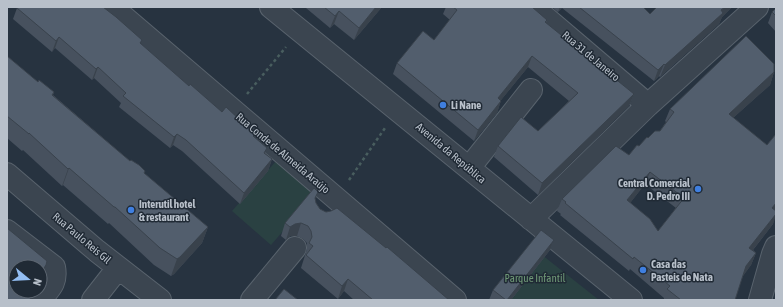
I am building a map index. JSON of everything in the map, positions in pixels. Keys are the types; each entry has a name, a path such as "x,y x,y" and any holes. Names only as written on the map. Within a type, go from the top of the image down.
{"street":[{"name":"Rua Conde de Almeida Araújo","path":"112,7 233,110 329,205 455,300"},
{"name":"Avenida da República","path":"271,7 631,300"},
{"name":"Rua 31 de Janeiro","path":"533,7 648,105"},
{"path":"531,219 648,105 757,7"},
{"path":"469,168 531,90"},
{"name":"Rua Paulo Reis Gil","path":"7,174 118,268 160,300"},
{"path":"7,231 54,266 56,275 54,283 40,300"},
{"path":"760,300 776,247"},
{"path":"252,300 295,248"},
{"path":"93,300 118,268"}],"path":[{"path":"233,110 299,31"},
{"path":"329,205 398,110"}],"green space":[{"path":"277,160 316,193 271,245 232,211"},
{"name":"Parque Infantil","path":"532,247 599,300 489,300"}],"building":[{"path":"103,7 142,40 140,43 189,86 190,84 222,112 226,107 255,134 253,136 267,148 264,153 272,159 244,193 186,140 177,134 174,137 123,96 126,93 98,67 96,69 59,37 56,41 17,8"},
{"path":"324,7 376,7 359,28 339,11 335,16"},
{"path":"453,7 532,7 547,20 545,22 634,94 542,183 498,146 521,117 538,131 578,93 532,56 498,98 501,101 478,130 397,63 423,31 434,40 457,10"},
{"path":"579,7 643,7 650,14 657,7 725,7 721,10 723,13 658,70"},
{"path":"776,8 776,16 772,12"},
{"path":"746,36 774,64 774,72 729,114 767,145 776,134 776,203 772,208 776,211 776,214 749,248 756,253 746,266 735,300 681,300 667,289 670,286 634,257 633,259 562,199 616,146 629,155 637,145 639,146 647,137 648,138 655,131 660,131 674,112 670,109","holes":["650,172 684,198 658,231 650,219 627,200"]},
{"path":"7,56 38,82 39,80 54,92 52,95 130,161 131,160 139,165 145,171 144,173 208,227 180,257 177,259 160,248 115,207 69,168 68,169 29,133 7,116"},
{"path":"314,188 318,192 315,198 320,209 326,212 337,208 386,248 387,247 449,300 373,300 348,279 342,286 306,255 313,246 309,243 312,237 308,226 301,223 290,227 285,223"},
{"path":"7,228 45,259 8,259 8,299 30,299 7,300"},
{"path":"541,230 554,240 506,300 493,290"},
{"path":"284,289 298,300 275,300"}],"place":[{"name":"Li Nane","path":"443,105"},
{"name":"Central Comercial D. Pedro III","path":"698,189"},
{"name":"Interutil hotel & restaurant","path":"131,210"},
{"name":"Casa das Pasteis de Nata","path":"643,270"}]}
